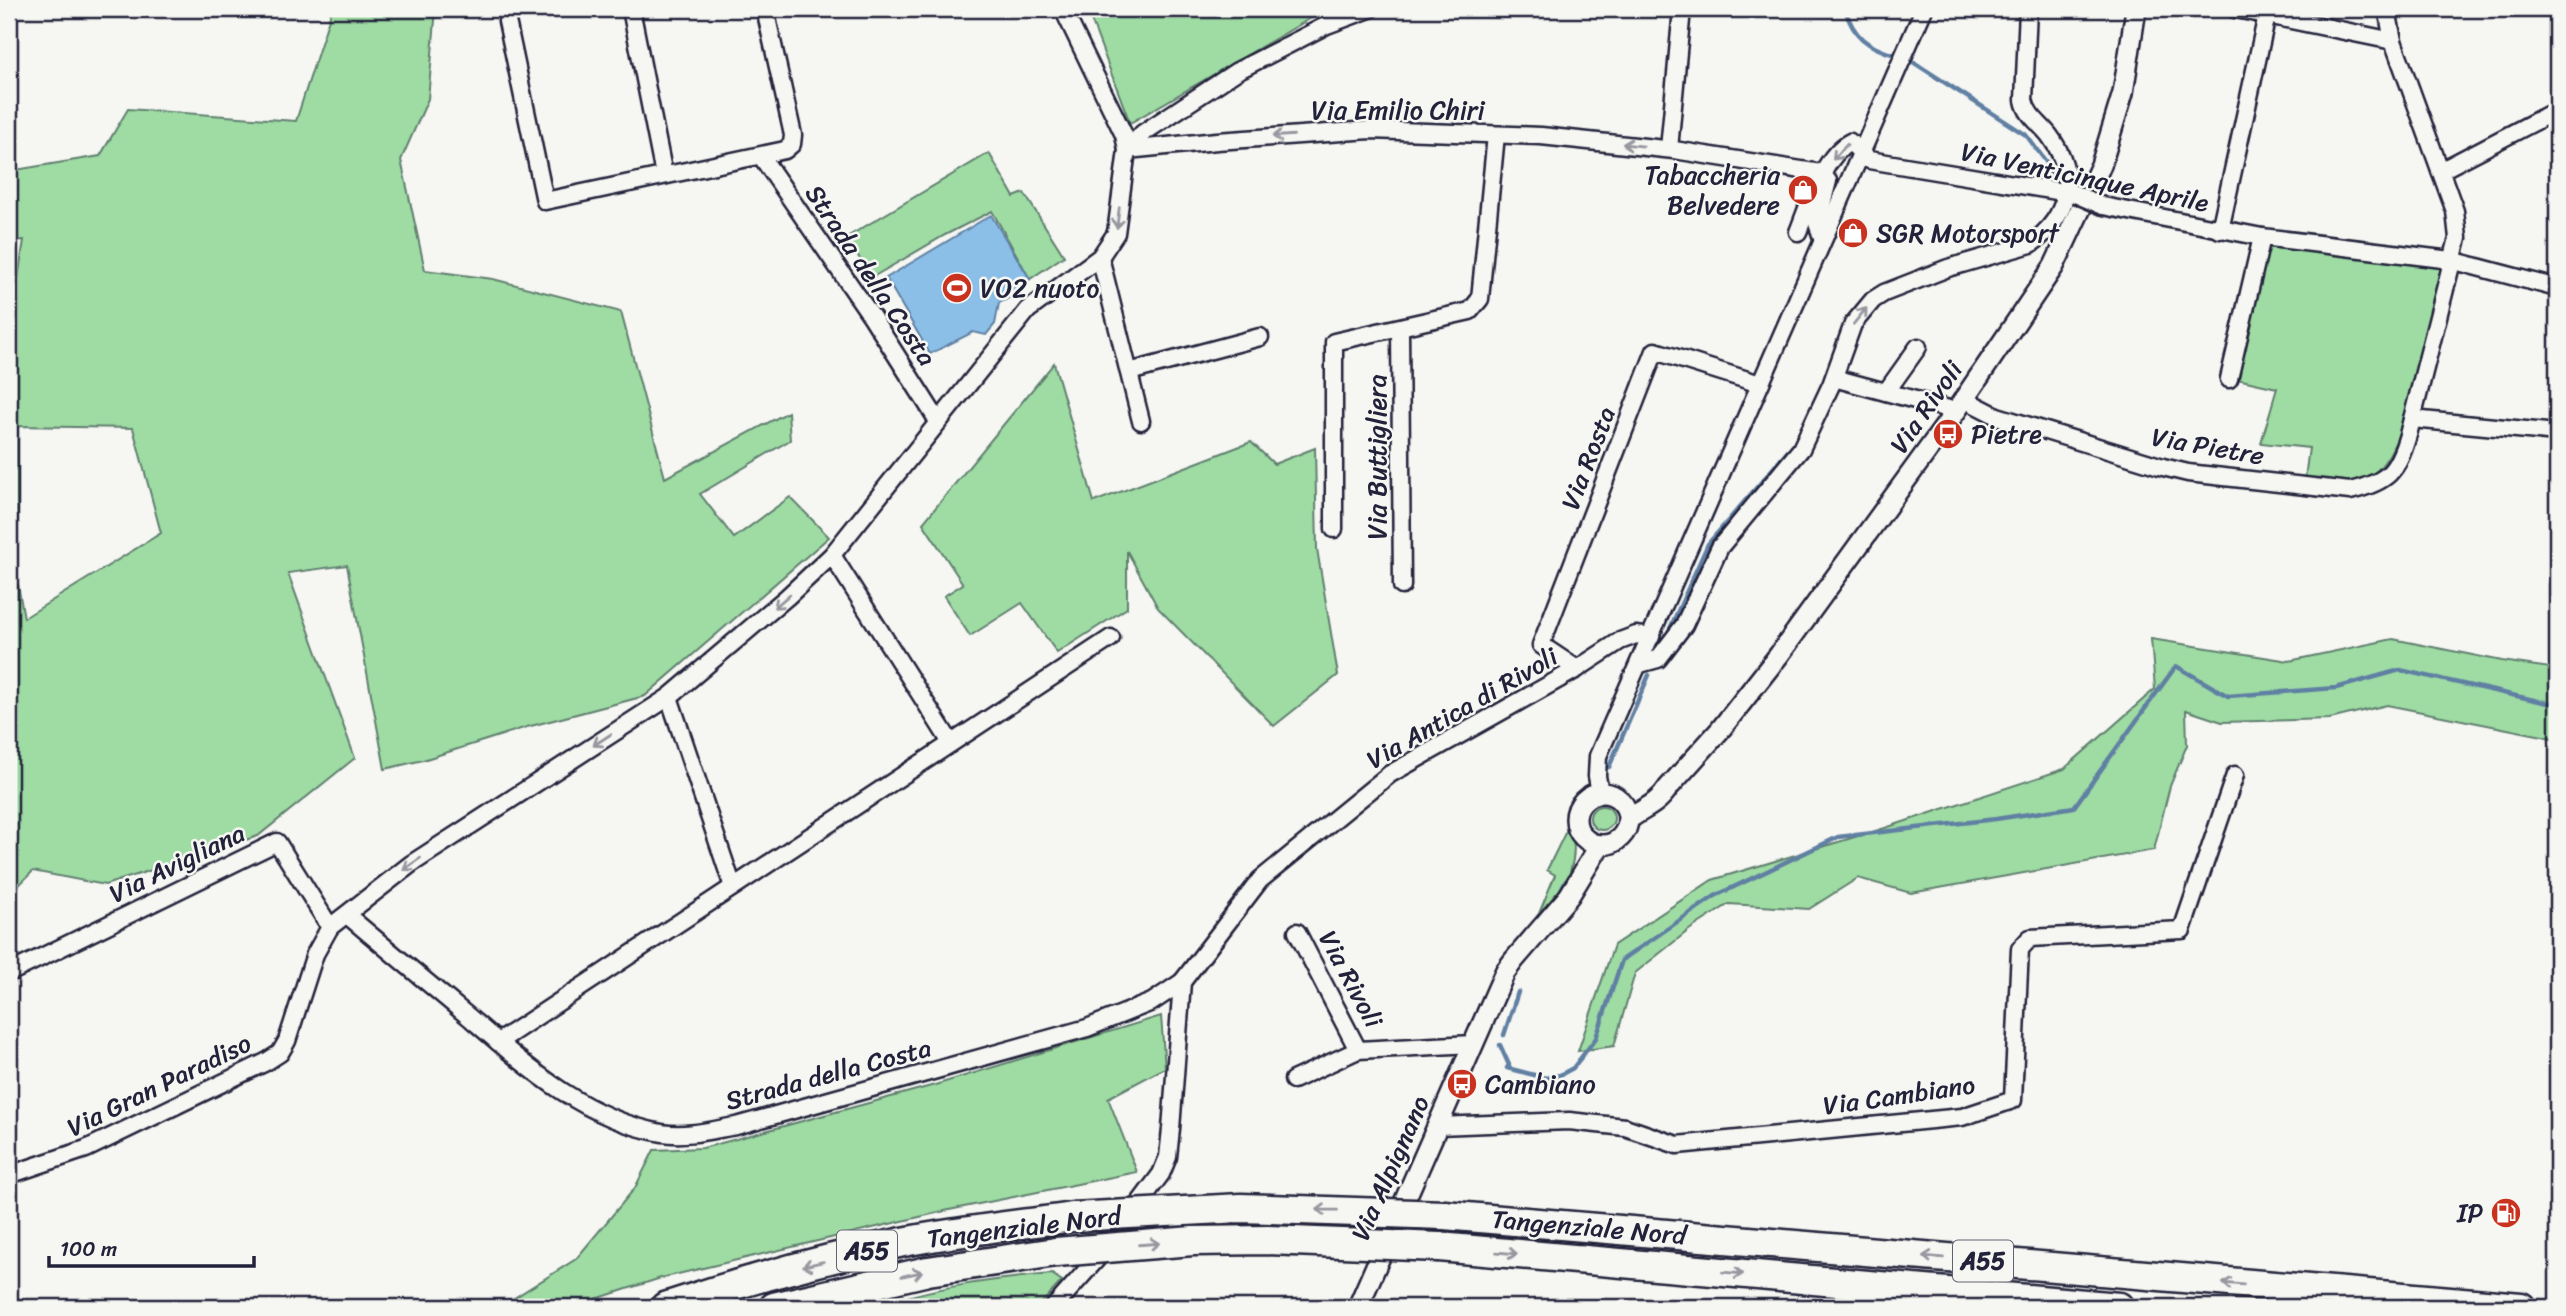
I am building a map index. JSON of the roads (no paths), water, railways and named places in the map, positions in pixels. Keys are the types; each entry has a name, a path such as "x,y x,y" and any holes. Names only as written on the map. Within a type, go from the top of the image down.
{"highway":[{"name":"Tangenziale Nord","path":"665,1307 789,1270 903,1242 1073,1217 1241,1208 1444,1215 2521,1307"},
{"name":"Tangenziale Nord","path":"774,1307 928,1271 1056,1252 1193,1241 1439,1247 2119,1307"}],"street":[{"path":"631,9 664,175"},
{"path":"507,22 545,201 761,156 785,150 792,144 793,135 765,9"},
{"path":"1063,9 1124,135 1127,150"},
{"path":"1127,150 1143,133 1237,71 1336,15 1370,9"},
{"path":"1670,149 1682,9"},
{"path":"1629,819 1627,810 1608,795 1597,776 1598,756 1924,9"},
{"path":"1640,664 1658,659 1684,625 1720,547 1801,449 1834,378 1853,324 1873,300 1884,293 1948,268 2031,244 2058,216 2071,193 2067,174 2049,135 2025,108 2028,9"},
{"name":"Via Rivoli","path":"1505,972 1559,910 1578,880 1592,842 1616,841 1623,835 1629,819 1654,805 1749,695 1960,405 2054,266 2101,165 2123,93 2136,9"},
{"path":"2235,9 2393,41"},
{"name":"Via Pietre","path":"1960,405 2188,473 2350,491 2372,486 2393,471 2400,461 2412,419 2458,238 2455,211 2393,41 2387,9"},
{"path":"2220,230 2267,15"},
{"path":"2440,171 2557,110"},
{"name":"Via Emilio Chiri","path":"1127,150 1370,130 1541,136 1670,149 1821,173"},
{"name":"Via Buttigliera","path":"1334,529 1334,342 1470,311 1480,299 1496,135"},
{"path":"1798,232 1821,173 1846,144 1854,144 1859,153"},
{"name":"Strada della Costa","path":"330,927 411,864 668,696 787,597 832,555 1028,310 1100,257 1116,233 1127,150"},
{"name":"Via Venticinque Aprile","path":"1859,153 1869,160 2071,193 2103,206 2220,230 2451,260 2557,288"},
{"name":"Strada della Costa","path":"761,156 872,317 938,422"},
{"path":"1821,173 1828,181 1817,223 1822,238"},
{"path":"2230,379 2262,237"},
{"path":"1100,257 1141,421"},
{"name":"Via Buttigliera","path":"1400,328 1402,586"},
{"path":"1129,372 1260,337"},
{"path":"1886,392 1918,347"},
{"name":"Via Rosta","path":"1577,669 1541,645 1655,351 1760,384"},
{"path":"1834,378 1886,392 1960,405"},
{"path":"2412,419 2557,433"},
{"path":"832,555 951,743"},
{"name":"Via Antica di Rivoli","path":"1182,982 1260,880 1390,774 1577,669 1620,641 1636,635 1651,637"},
{"path":"498,1042 1111,638"},
{"path":"668,696 733,887"},
{"name":"Via Cambiano","path":"1437,1126 1569,1121 1625,1127 1677,1145 1962,1117 2013,1100 2020,949 2030,938 2182,930 2235,775"},
{"path":"1592,842 1576,823 1576,814 1584,800 1608,795 1642,799 1668,788"},
{"name":"Via Avigliana","path":"9,973 276,842 330,927"},
{"name":"Strada della Costa","path":"347,915 542,1078 570,1097 618,1122 664,1133 696,1133 736,1126 1087,1028 1152,1002 1182,982"},
{"name":"Via Gran Paradiso","path":"9,1175 86,1149 255,1068 280,1052 287,1041 315,954 330,927"},
{"name":"Via Rivoli","path":"1297,932 1358,1050"},
{"name":"Via Alpignano","path":"1358,1307 1505,972"},
{"path":"1054,1307 1153,1188 1168,1157 1182,982"},
{"name":"Via Rivoli","path":"1293,1080 1358,1050 1473,1044"}],"water":[{"name":"VO2 nuoto","path":"991,215 1030,279 1013,296 999,303 995,324 986,335 973,332 930,354 886,278"}],"waterway":[{"path":"1845,9 1852,26 1862,39 1895,55"},
{"path":"1910,60 2026,135 2047,163 2052,178"},
{"path":"1669,631 1708,544 1788,451"},
{"path":"1500,1045 1509,1065 1507,1068 1546,1078 1573,1068 1596,1038 1622,960 1715,896 1838,837 2074,807 2176,666 2228,696 2336,688 2400,670 2557,705"},
{"path":"1609,767 1649,675"},
{"path":"1557,897 1565,882"},
{"path":"1504,1035 1518,992"}],"place":[{"name":"Tabaccheria Belvedere","path":"1803,190"},
{"name":"SGR Motorsport","path":"1853,233"},
{"name":"VO2 nuoto","path":"957,288"},
{"name":"Pietre","path":"1948,434"},
{"name":"Cambiano","path":"1462,1084"},
{"name":"IP","path":"2506,1213"}]}
